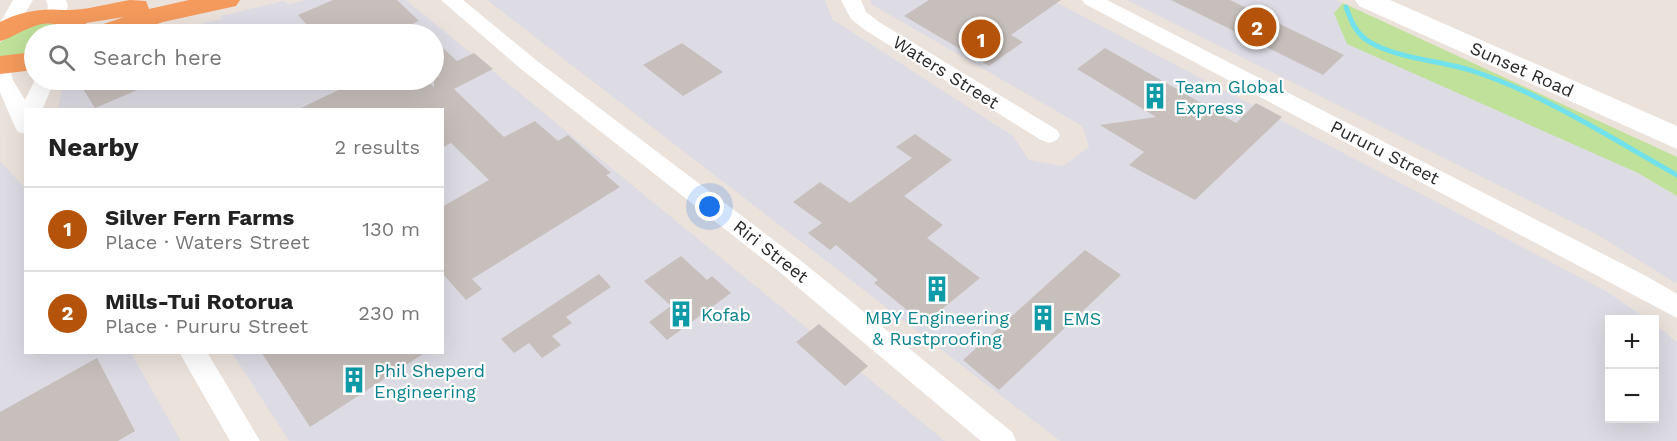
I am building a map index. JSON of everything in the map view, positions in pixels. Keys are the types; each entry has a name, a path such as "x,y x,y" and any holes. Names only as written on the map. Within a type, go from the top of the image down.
{"highway":[{"path":"2,32 37,18 62,17 168,0"},
{"path":"130,24 156,15 227,0"},
{"path":"0,65 24,62"}],"main road":[{"name":"Sunset Road","path":"1368,0 1677,138"}],"street":[{"path":"2,32 23,0"},
{"name":"Riri Street","path":"451,0 622,136 805,276 899,352 1002,441"},
{"name":"Waters Street","path":"851,0 858,15 872,26 1049,135"},
{"name":"Pururu Street","path":"1092,0 1637,283 1677,307"},
{"path":"0,65 3,80 24,116"},
{"path":"32,108 40,90"},
{"path":"193,354 246,441"}],"shaded area":[{"path":"307,0 406,0 435,24 200,24 222,19 220,16 284,1 288,4"},
{"path":"487,0 825,0 832,19 1013,136 1029,160 1063,166 1089,147 1082,126 871,4 871,0 1052,0 1606,291 1641,315 1605,315 1605,423 1659,423 1659,328 1677,343 1677,441 1060,441"},
{"path":"1127,0 1336,0 1343,3 1334,13 1638,173 1677,196 1677,284 1598,235"},
{"path":"444,31 945,441 289,441 233,354 444,354 444,108 58,108 61,90 444,90"},
{"path":"0,161 24,187 24,354 132,354 181,441 0,441"}],"green space":[{"path":"1343,3 1677,157 1677,196 1638,173 1347,44 1334,13"},
{"path":"24,29 24,60 0,57 0,43"}],"building":[{"path":"333,0 397,0 419,21 412,24 306,24 298,15"},
{"path":"929,0 1061,0 1011,35 1023,42 989,66 904,16"},
{"path":"1171,0 1230,0 1344,55 1323,75"},
{"path":"682,43 723,72 683,96 643,65"},
{"path":"1105,48 1236,123 1256,103 1282,117 1195,200 1129,165 1144,152 1100,125 1156,117 1077,69"},
{"path":"444,49 457,61 474,53 493,69 454,89 504,137 535,121 558,141 568,135 611,173 606,175 620,187 472,279 482,289 466,300 444,275 444,206 489,180 451,143 444,147 444,108 301,108 338,90 444,90"},
{"path":"84,90 137,90 95,108"},
{"path":"915,134 952,160 904,196 943,225 927,238 980,278 924,324 874,283 878,280 836,245 830,250 808,233 822,223 793,202 820,182 850,203 912,158 896,147"},
{"name":"EMS","path":"1085,250 1121,275 999,390 963,360"},
{"path":"681,256 707,280 712,276 731,293 667,340 649,322 671,306 644,281"},
{"path":"599,274 611,287 566,317 572,323 552,336 561,345 542,358 529,343 514,353 501,339"},
{"path":"819,324 868,366 845,386 796,342"},
{"name":"Phil Sheperd Engineering","path":"262,354 423,354 310,427"},
{"path":"97,358 135,431 118,441 0,441 0,412"}],"waterway":[{"path":"1346,7 1360,34 1379,47 1473,71 1526,92 1677,175"}],"place":[{"name":"Mills-Tui Rotorua","path":"1257,27"},
{"name":"Silver Fern Farms","path":"981,39"},
{"name":"Team Global Express","path":"1155,96"},
{"name":"MBY Engineering & Rustproofing","path":"937,289"},
{"name":"Kofab","path":"681,314"},
{"name":"EMS","path":"1043,318"},
{"name":"Phil Sheperd Engineering","path":"354,380"}]}
